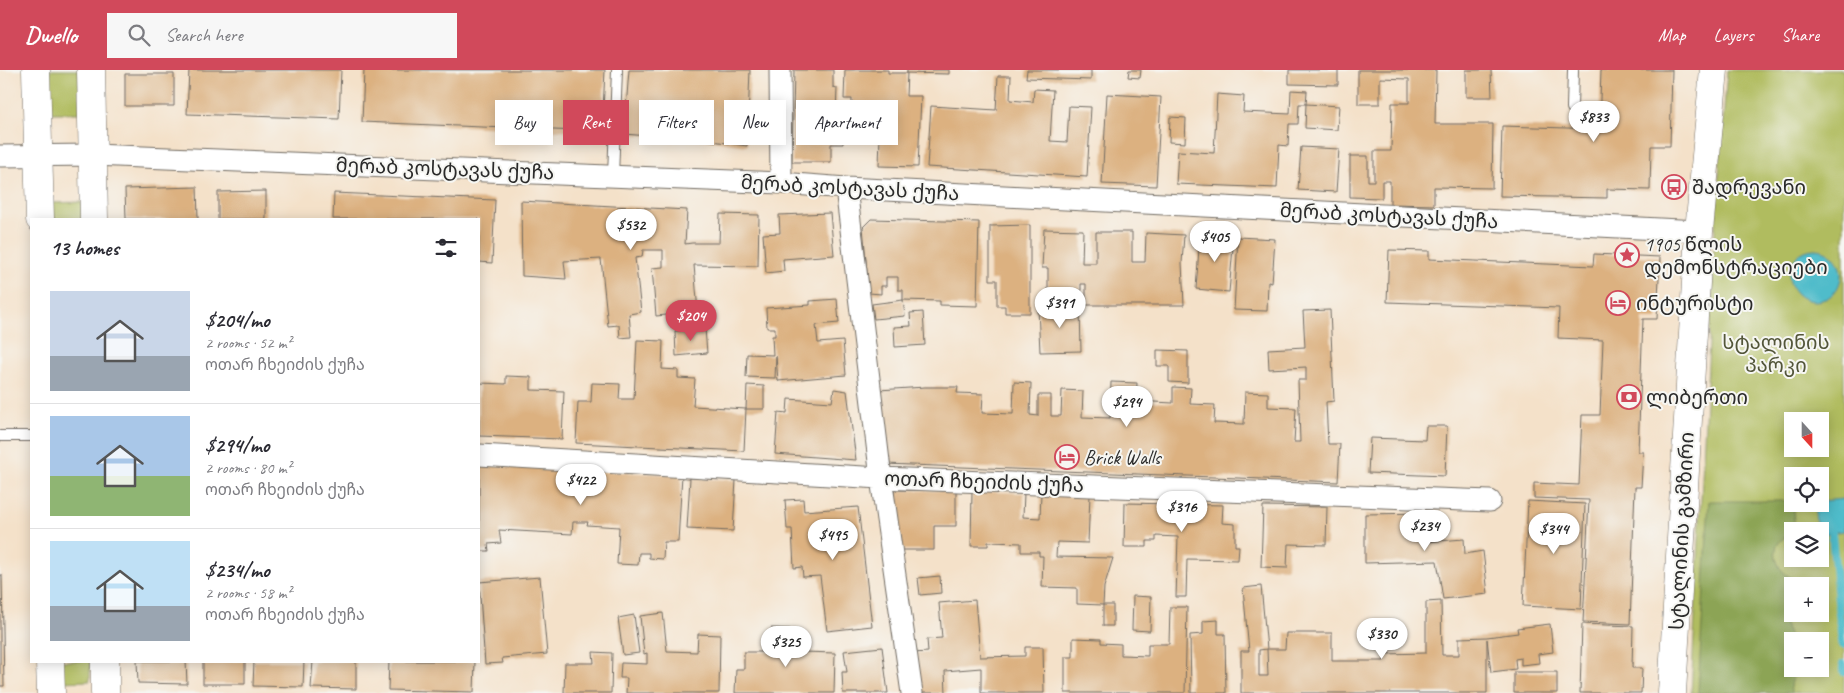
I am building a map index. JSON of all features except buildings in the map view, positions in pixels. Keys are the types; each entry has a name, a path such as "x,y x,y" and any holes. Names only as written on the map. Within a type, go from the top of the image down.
{"main road":[{"path":"36,70 40,218"},
{"path":"91,70 94,218"},
{"name":"სტალინის გამზირი","path":"1672,693 1699,231 1714,70"},
{"path":"50,663 50,693"},
{"path":"105,663 105,693"}],"street":[{"path":"780,70 781,183"},
{"name":"მერაბ კოსტავას ქუჩა","path":"0,156 93,154 781,183 846,188 1699,231"},
{"path":"846,188 881,478 912,693"},
{"name":"ოთარ ჩხეიძის ქუჩა","path":"480,455 881,478 1490,501"}],"lane":[{"path":"613,176 617,70"},
{"path":"1572,70 1572,108"},
{"path":"0,436 30,436"}],"green space":[{"path":"46,70 79,70 80,113 47,113"},
{"name":"სტალინის პარკი","path":"1727,70 1844,70 1844,693 1691,693 1715,227"},
{"path":"82,202 83,218 50,218 50,203"},
{"path":"1709,501 1784,501 1784,512 1793,512 1794,522 1784,522 1784,538 1776,550 1776,557 1782,570 1790,577 1784,577 1784,623 1788,632 1784,632 1784,677 1794,677 1790,686 1792,693 1698,693"},
{"path":"60,663 90,663 90,681 60,682"}],"water":[{"path":"1810,249 1820,249 1834,256 1841,270 1841,280 1834,294 1820,301 1810,301 1800,297 1793,290 1789,280 1789,270 1793,260 1800,253"},
{"path":"1844,499 1844,531 1829,533 1829,522 1816,522 1815,512 1829,512 1829,500"}],"waterway":[{"path":"1832,533 1842,645"},
{"path":"1843,664 1844,672"}],"place":[{"name":"შადრევანი","path":"1674,187"},
{"name":"1905 წლის დემონსტრაციები","path":"1627,255"},
{"name":"ინტურისტი","path":"1618,303"},
{"name":"ლიბერთი","path":"1629,397"},
{"name":"Brick Walls","path":"1067,457"}]}
